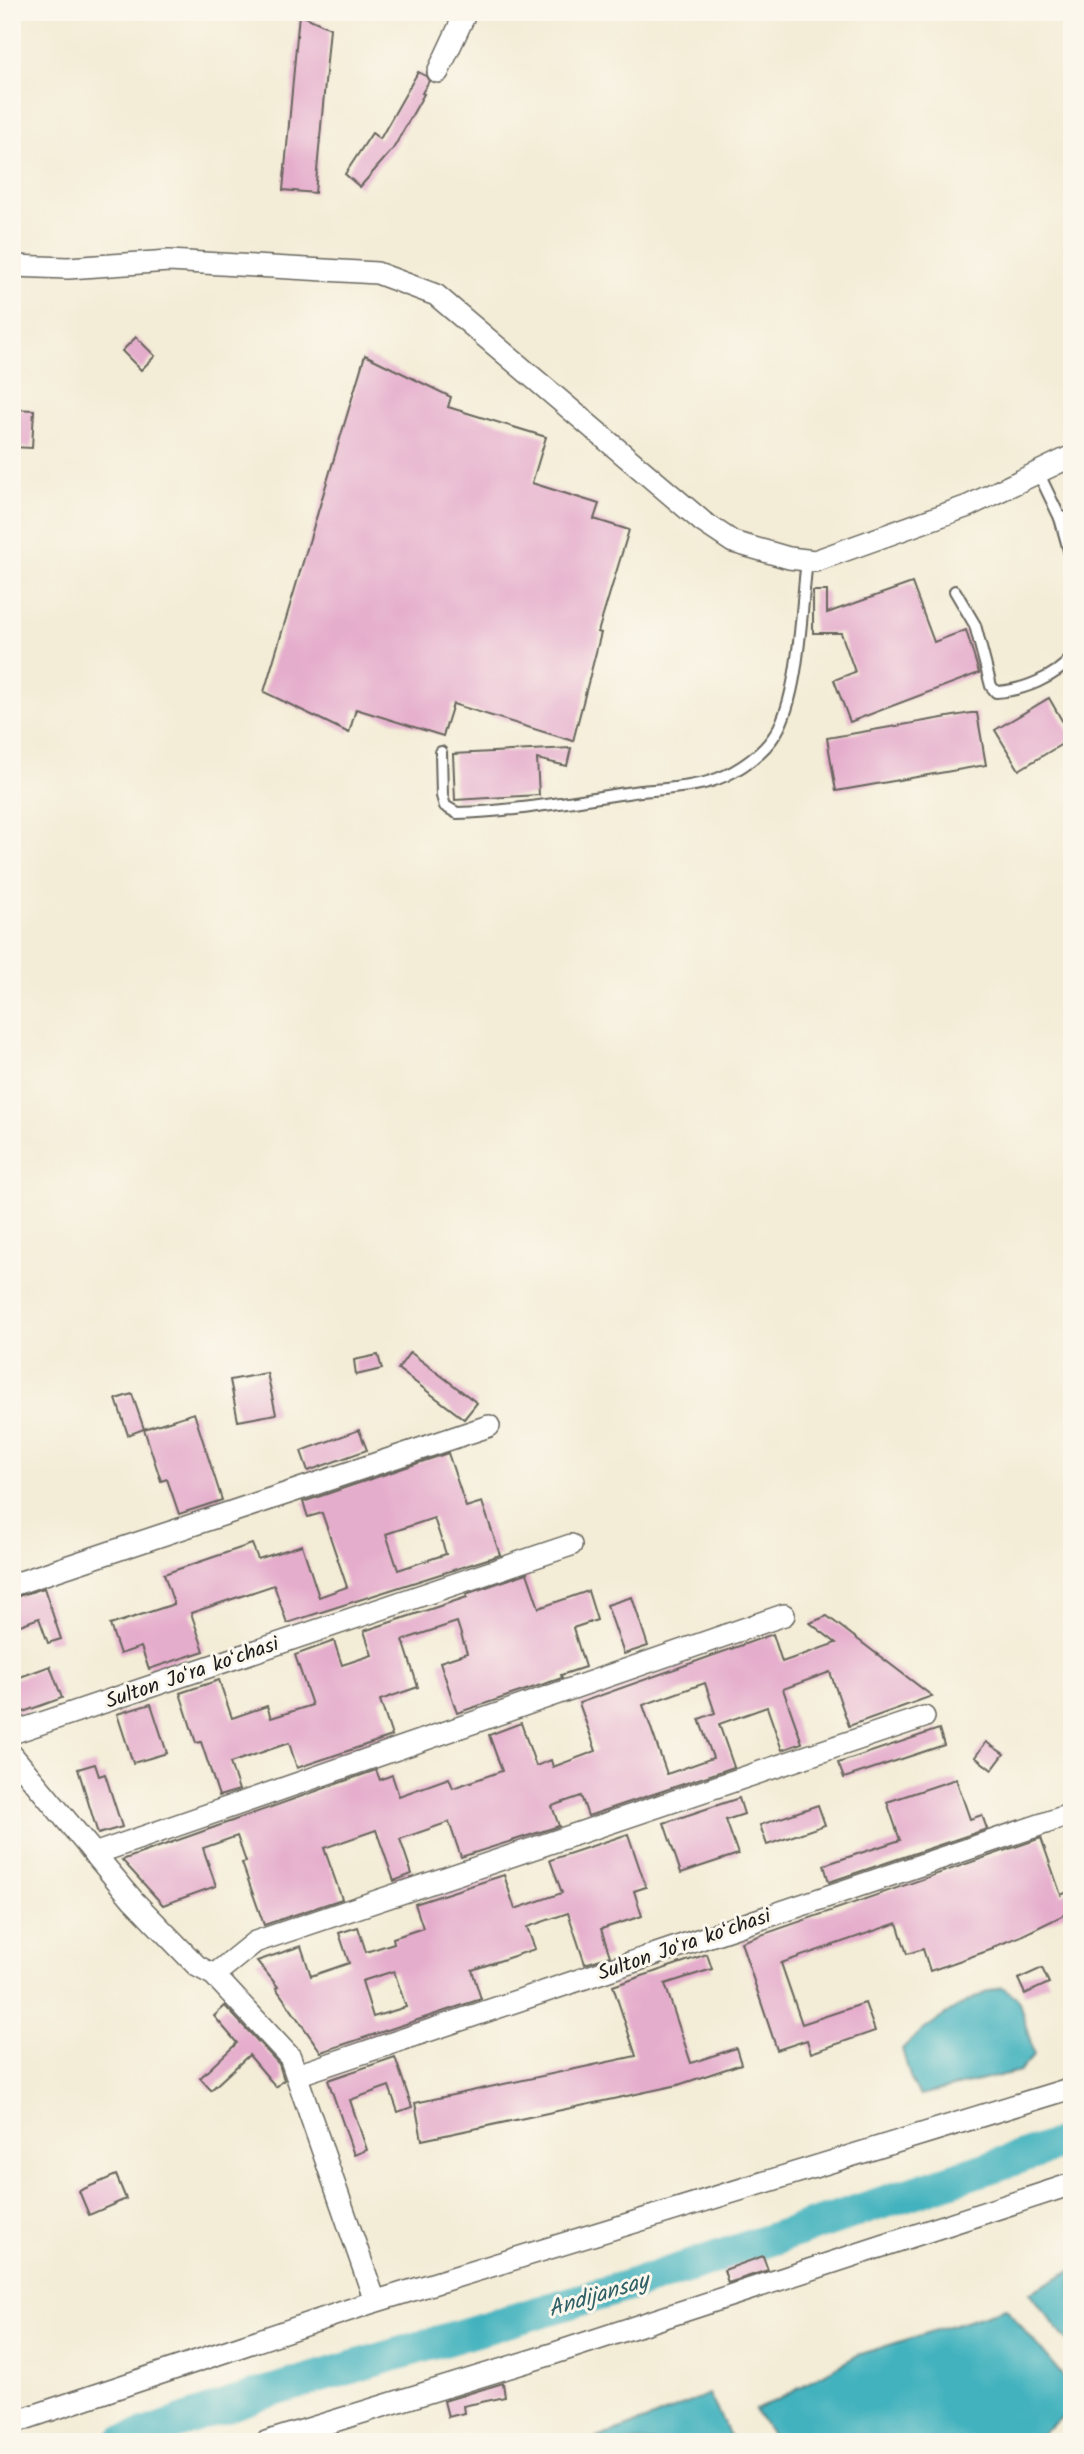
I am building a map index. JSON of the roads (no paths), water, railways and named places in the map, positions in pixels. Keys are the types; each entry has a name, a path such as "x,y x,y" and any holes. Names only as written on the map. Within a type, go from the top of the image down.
{"street":[{"path":"438,72 466,12"},
{"path":"12,266 68,268 169,261 363,273 377,274 436,295 703,522 733,542 789,558 815,561 968,506 1072,456"},
{"path":"12,1585 489,1426"},
{"name":"Sulton Joʻra koʻchasi","path":"12,1732 571,1545"},
{"path":"94,1854 784,1615"},
{"path":"214,1975 255,1942 924,1717"},
{"path":"12,1755 133,1900 197,1966 214,1975 290,2057 375,2301"},
{"name":"Sulton Joʻra koʻchasi","path":"297,2075 1072,1814"},
{"path":"12,2423 375,2301 1072,2088"},
{"path":"266,2442 552,2354 1072,2184"}],"lane":[{"path":"1038,472 1066,517 1072,561"},
{"path":"441,752 442,796 445,806 457,813 576,800 716,780 754,757 777,732 790,692 799,640 807,560"},
{"path":"955,591 975,625 991,685 996,692 1025,686 1049,676 1072,657"}],"water":[{"path":"1002,1987 1018,1998 1034,2055 1020,2071 920,2095 911,2080 902,2049 922,2031 949,2013"},
{"path":"1072,2270 1072,2348 1030,2292"},
{"path":"1006,2308 1072,2387 1072,2410 1029,2442 776,2442 755,2410 858,2355"},
{"path":"709,2394 733,2442 585,2442 653,2418"}],"waterway":[{"name":"Andijansay","path":"122,2442 255,2396 651,2279 1072,2140"}]}
